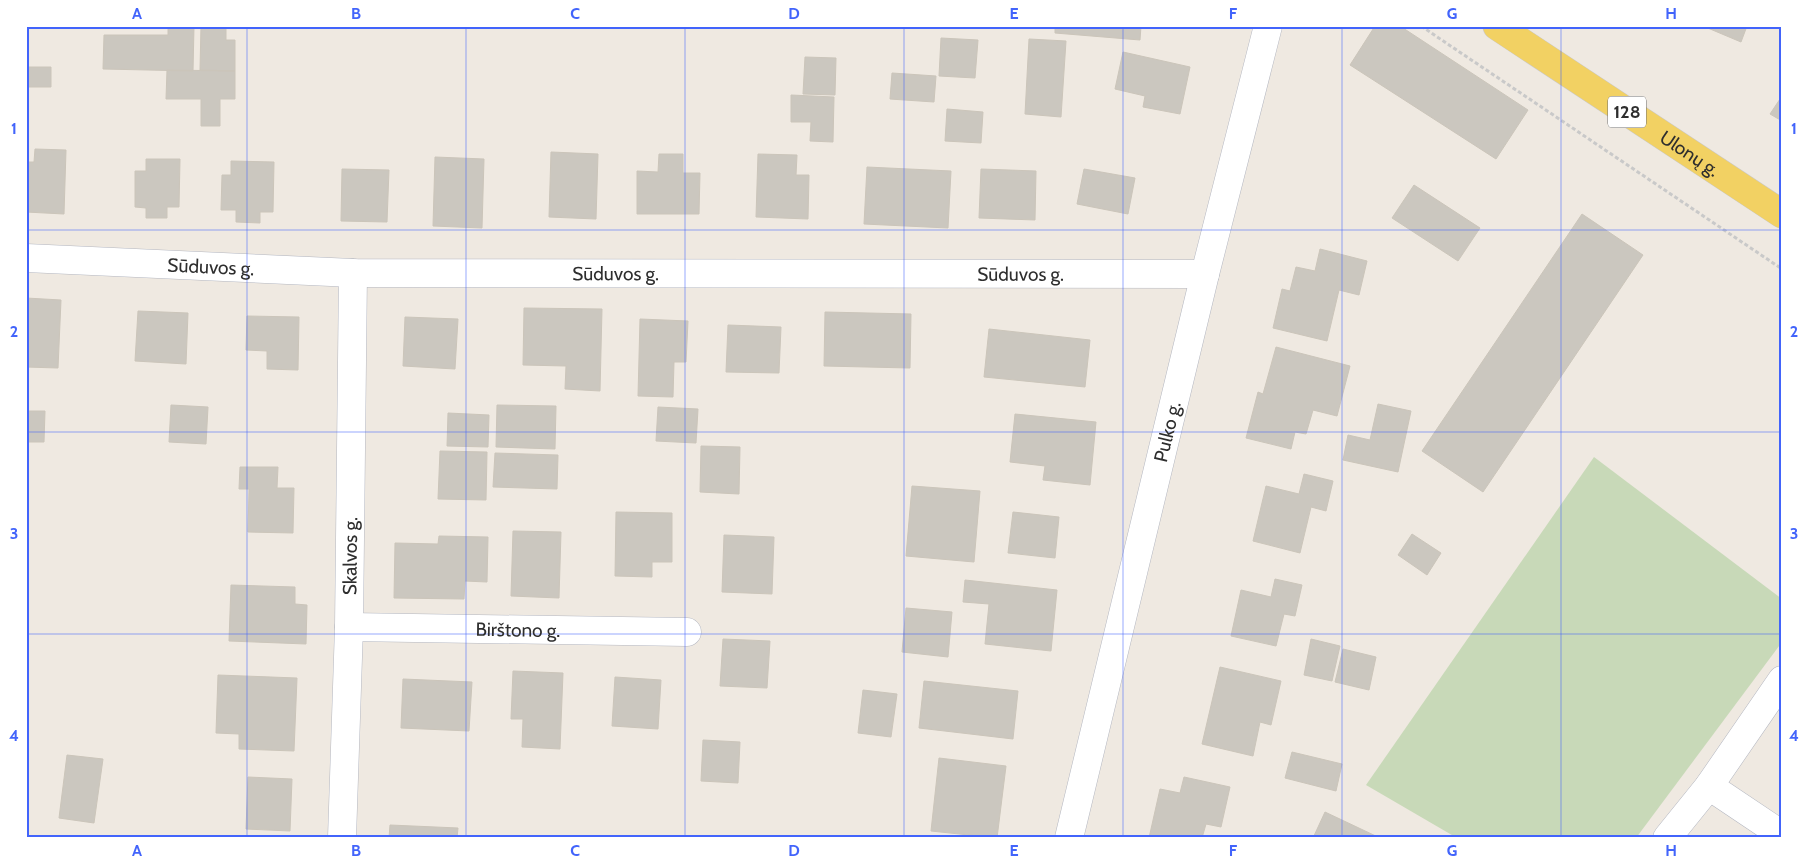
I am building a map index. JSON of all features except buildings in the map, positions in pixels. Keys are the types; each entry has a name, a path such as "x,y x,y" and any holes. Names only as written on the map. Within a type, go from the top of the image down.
{"main road":[{"name":"Ulonų g.","path":"1497,26 1782,214"}],"street":[{"name":"Pulko g.","path":"1070,838 1205,274 1268,26"},
{"name":"Sūduvos g.","path":"26,258 353,273 1205,274"},
{"name":"Skalvos g.","path":"342,838 349,627 353,273"},
{"name":"Birštono g.","path":"349,627 687,632"},
{"path":"1667,838 1709,786 1782,680"},
{"path":"1709,786 1782,835"}],"path":[{"path":"1421,26 1782,269"}],"green space":[{"path":"1594,457 1782,599 1782,642 1636,838 1457,838 1366,785"}]}
